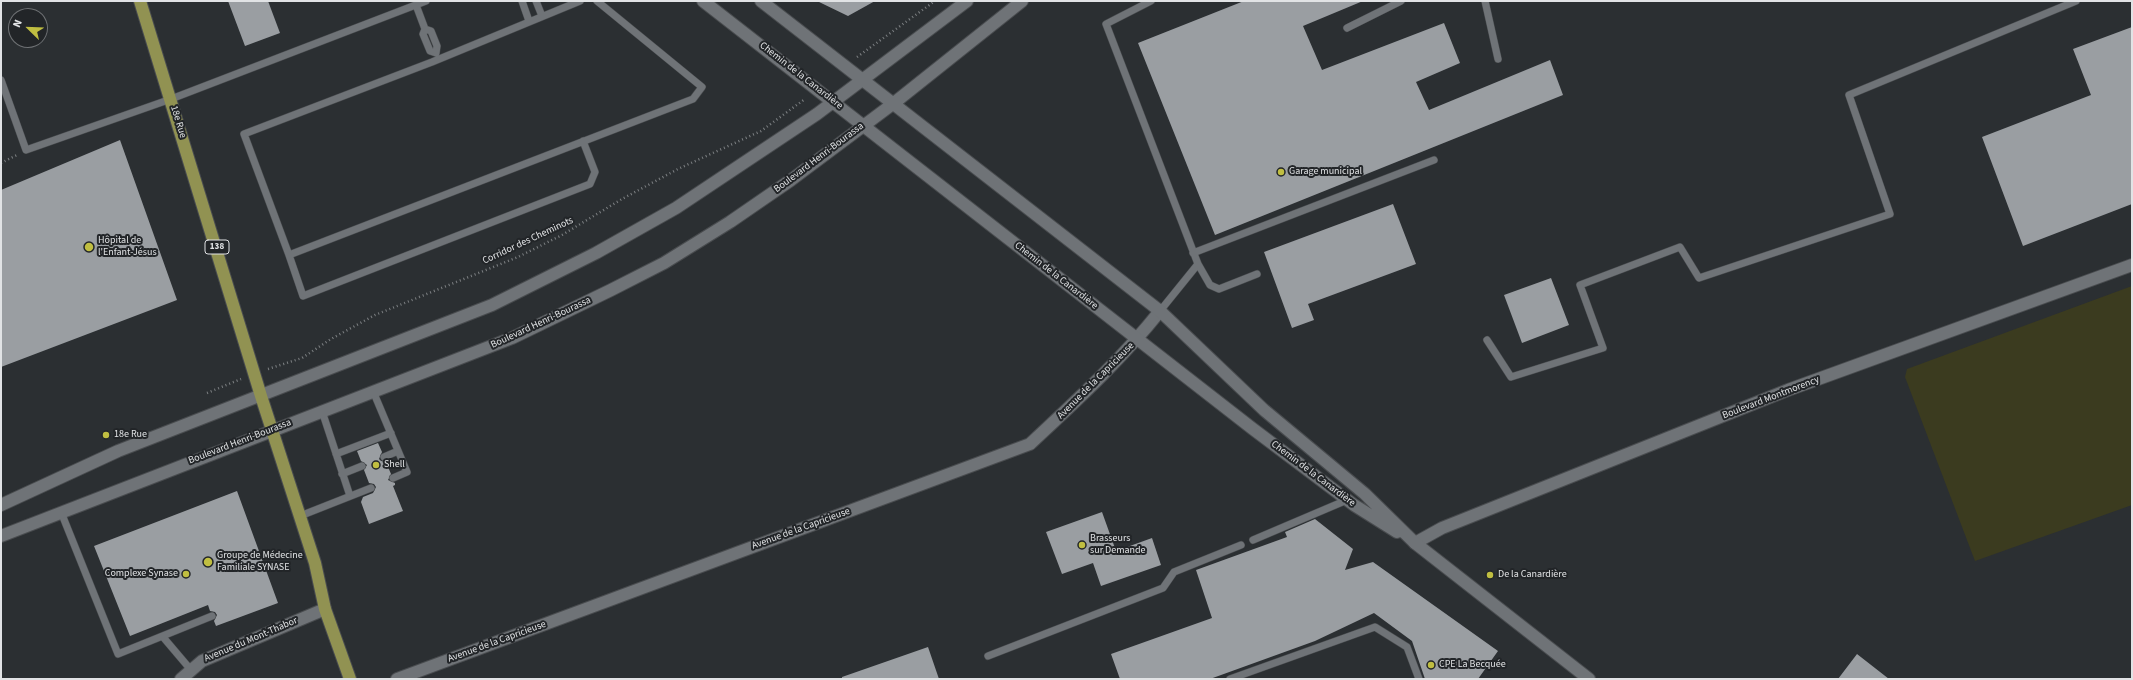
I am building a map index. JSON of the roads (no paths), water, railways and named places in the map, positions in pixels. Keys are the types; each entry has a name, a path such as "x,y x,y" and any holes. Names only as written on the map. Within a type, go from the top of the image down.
{"main road":[{"name":"18e Rue","path":"140,1 261,396 315,563 325,609 350,679"},
{"name":"Chemin de la Canardière","path":"703,1 1137,339 1347,500 1415,543 1589,679"},
{"name":"Chemin de la Canardière","path":"761,1 1160,311 1264,410 1365,494 1415,543"},
{"path":"1,505 118,452 492,305 596,253 676,208 834,102 967,1"},
{"name":"Boulevard Henri-Bourassa","path":"1,536 322,410 512,338 560,316 664,262 730,222 791,180 894,103 1022,1"},
{"name":"Boulevard Montmorency","path":"1415,543 1442,528 1788,390 2132,265"},
{"name":"Avenue de la Capricieuse","path":"397,679 1030,444 1099,380 1137,339 1160,311"},
{"name":"Avenue du Mont-Thabor","path":"181,679 202,661 325,609"}],"lane":[{"path":"1,80 26,150 171,99 426,1"},
{"path":"522,1 529,21"},
{"path":"536,1 542,16"},
{"path":"580,1 437,56 244,134 303,296 590,184 595,172 583,141"},
{"path":"288,255 693,99 702,87 597,1"},
{"path":"1151,1 1106,24 1193,253 1210,285 1219,289 1257,274"},
{"path":"1347,28 1401,1"},
{"path":"1484,1 1498,60"},
{"path":"1487,340 1511,377 1518,375 1603,348 1580,285 1680,247 1698,278 1890,214 1849,95 2076,1"},
{"path":"416,5 425,29 423,34 430,51 437,56"},
{"path":"1193,253 1434,160"},
{"path":"1160,311 1198,264"},
{"path":"373,391 407,472 393,478"},
{"path":"322,410 350,496"},
{"path":"336,454 391,433"},
{"path":"384,457 398,451"},
{"path":"342,474 362,466"},
{"path":"300,516 371,488"},
{"path":"1253,540 1347,500"},
{"path":"61,512 118,654 212,616"},
{"path":"988,656 1163,588 1174,572 1241,545"},
{"path":"1230,679 1375,627 1407,647 1419,679"},
{"path":"163,637 191,670"}],"place":[{"name":"Garage municipal","path":"1281,172"},
{"name":"Hôpital de l'Enfant-Jésus","path":"89,247"},
{"name":"18e Rue","path":"106,435"},
{"name":"Shell","path":"376,465"},
{"name":"Brasseurs sur Demande","path":"1082,545"},
{"name":"Groupe de Médecine Familiale SYNASE","path":"208,562"},
{"name":"Complexe Synase","path":"186,574"},
{"name":"De la Canardière","path":"1490,575"},
{"name":"CPE La Becquée","path":"1431,665"}]}
